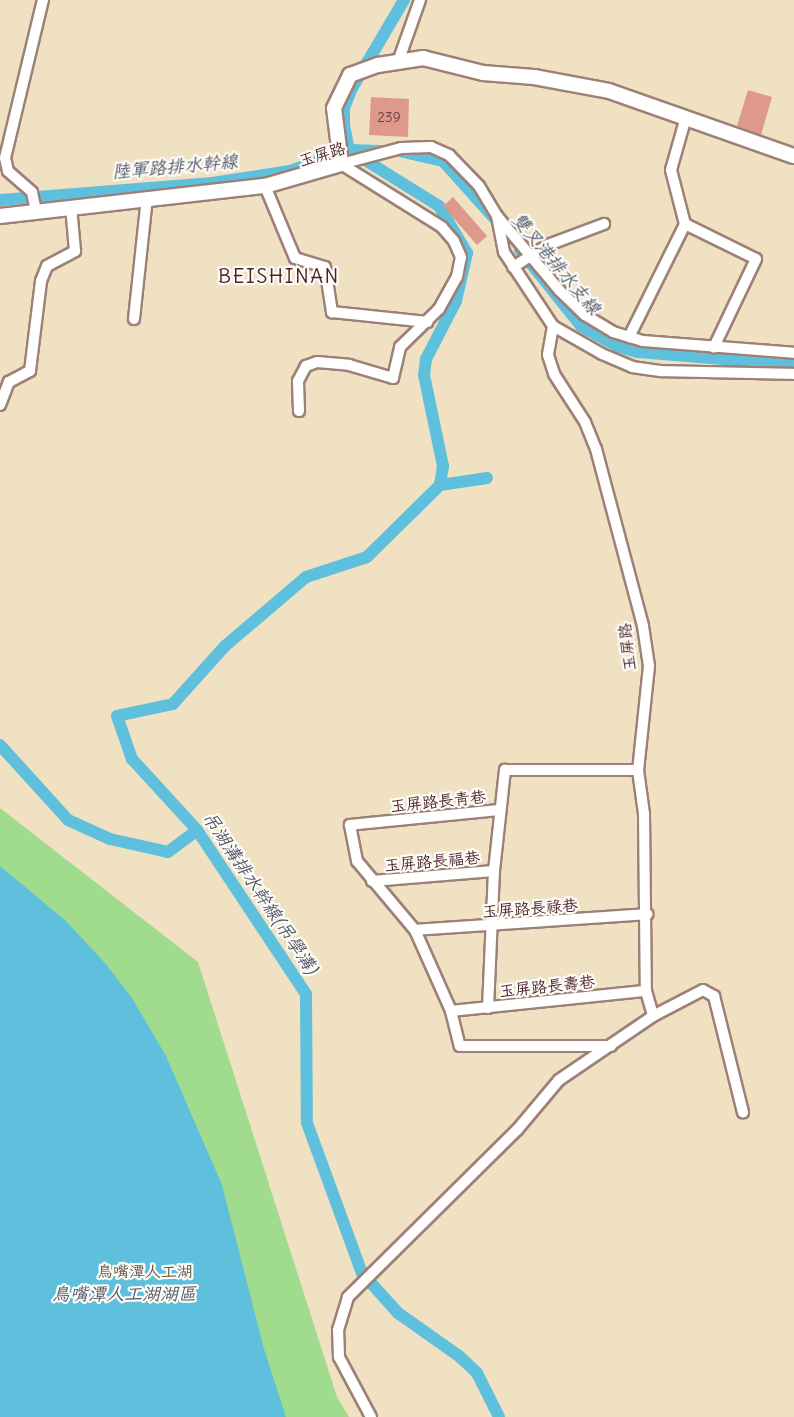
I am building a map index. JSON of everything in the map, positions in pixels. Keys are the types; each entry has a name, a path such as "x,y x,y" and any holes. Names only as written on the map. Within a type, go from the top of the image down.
{"street":[{"path":"36,210 32,192 8,171 5,158 43,0"},
{"path":"398,62 420,0"},
{"path":"398,62 423,57 483,73 534,77 609,91 794,156"},
{"name":"玉屏路","path":"348,163 338,147 334,108 350,75 378,65 398,62"},
{"path":"629,337 685,224 671,170 686,117"},
{"name":"玉屏路","path":"0,216 71,206 265,186 401,148 431,147 449,155 479,186 497,216 504,252 553,326 632,367 662,372 794,374"},
{"path":"299,411 298,381 306,366 317,362 349,365 393,378 400,347 428,322 457,277 461,257 454,241 442,227 371,183 348,163"},
{"path":"265,186 296,258 325,267 332,312 428,322"},
{"path":"134,319 147,198"},
{"path":"0,405 9,382 30,371 41,281 47,266 75,251 71,206"},
{"path":"497,216 560,291 585,315 629,337 794,354"},
{"path":"513,267 532,255 604,224"},
{"path":"685,224 756,259 714,347"},
{"name":"玉屏路","path":"553,326 548,355 554,374 585,422 596,449 643,626 649,666 638,770 644,814 647,914 646,991 653,1016"},
{"name":"玉屏路長青巷","path":"372,881 357,861 350,825 499,810 505,770 638,770"},
{"path":"488,1008 499,810"},
{"name":"玉屏路長福巷","path":"372,881 494,871"},
{"path":"372,881 415,930 451,1011 460,1046 611,1046"},
{"name":"玉屏路長祿巷","path":"415,930 647,914"},
{"path":"371,1417 348,1379 337,1343 351,1292 376,1271 517,1130 559,1080 653,1016 703,990 714,996 742,1112"},
{"name":"玉屏路長壽巷","path":"451,1011 646,991"}],"green space":[{"name":"鳥嘴潭人工湖湖區","path":"0,808 198,962 337,1397 349,1417 0,1417"}],"water":[{"name":"鳥嘴潭人工湖湖區","path":"0,866 66,921 105,963 132,998 166,1056 222,1185 264,1349 286,1417 0,1417"}],"building":[{"path":"748,90 772,97 761,135 737,126"},
{"path":"371,97 409,99 408,137 369,135"},
{"path":"453,197 487,236 477,245 443,206"}],"waterway":[{"name":"吊湖溝排水幹線(吊學溝)","path":"404,0 351,90 344,108 344,125 349,150 439,206 467,253 456,301 426,359 424,375 443,466 440,485"},
{"name":"陸軍路排水幹線","path":"0,200 212,183 290,171 349,150 386,151"},
{"name":"雙叉港排水支線","path":"403,152 443,161 496,220"},
{"name":"雙叉港排水支線","path":"520,250 581,326 619,347 638,352 794,365"},
{"name":"吊湖溝排水幹線(吊學溝)","path":"487,478 440,485 367,557 306,577 225,646 173,704 117,716 132,759 197,830 306,994 307,1123 362,1273 398,1313 459,1356 477,1373 499,1417"},
{"path":"0,745 68,820 110,839 168,852 197,830"}],"district":[{"name":"BEISHINAN","path":"279,275"}],"park label":[{"name":"鳥嘴潭人工湖","path":"145,1271"}]}
